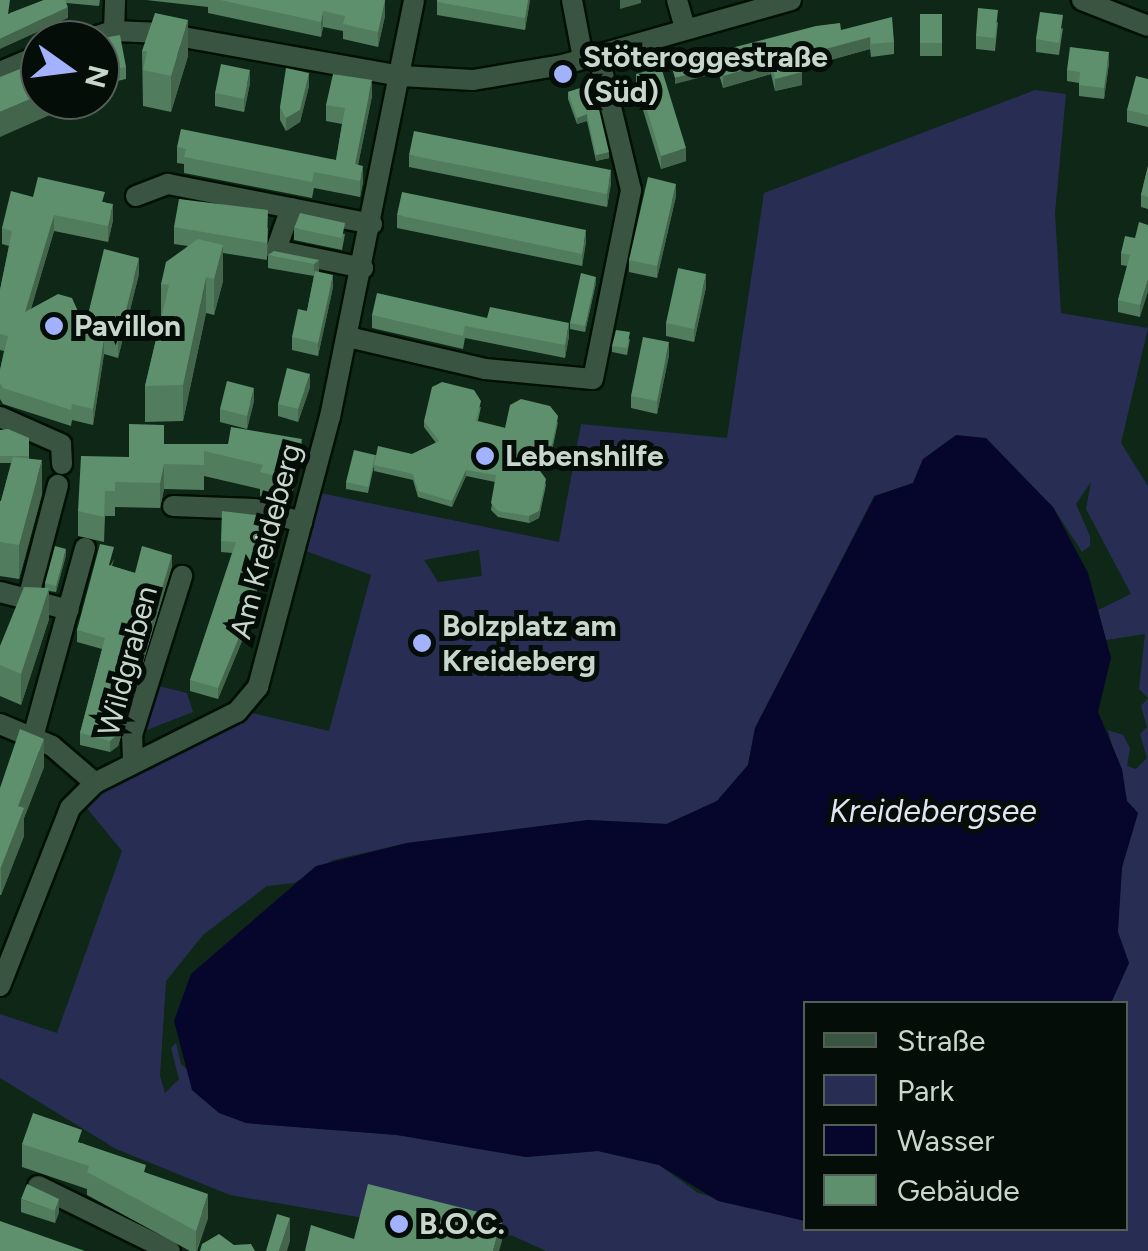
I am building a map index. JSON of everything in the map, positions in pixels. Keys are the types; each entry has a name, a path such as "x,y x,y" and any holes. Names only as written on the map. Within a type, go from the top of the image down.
{"street":[{"name":"Am Kreideberg","path":"0,986 53,838 70,808 95,783 249,700 302,522 348,337 414,0"},
{"path":"348,337 485,370 593,379 631,190 572,0"},
{"path":"677,0 685,28"},
{"path":"120,31 161,33 401,76 511,77 791,0"},
{"path":"1096,2 1148,26"},
{"path":"136,196 168,184 372,224"},
{"path":"291,208 276,250 362,268"},
{"path":"0,417 61,444 60,474 28,599"},
{"path":"173,506 254,509 302,522"},
{"path":"33,737 86,548"},
{"name":"Wildgraben","path":"133,762 132,735 182,576"},
{"path":"0,592 69,610"},
{"path":"0,724 33,737 95,783"},
{"path":"38,1186 170,1251"}],"green space":[{"path":"1035,90 1066,94 1055,213 1061,313 1148,328 1121,443 1148,486 1148,698 1148,1251 546,1251 513,1236 368,1204 364,1218 230,1195 116,1149 0,1078 0,1014 57,1033 122,851 86,807 111,784 252,713 329,731 371,575 306,551 320,493 559,542 581,424 727,438 764,193","holes":["923,459 1053,507 1082,552 1090,546 1090,536 1076,504 1091,482 1086,509 1131,594 1098,610 1106,640 1145,634 1139,689 1148,698 1141,706 1147,727 1140,734 1147,758 1136,769 1127,766 1130,748 1123,735 1108,730 1127,801 1138,813 1122,867 1117,932 1129,963 1112,1001 1128,1001 1128,1231 803,1231 803,1220 698,1193 659,1165 598,1151 526,1157 397,1135 246,1123 181,1064 176,1043 171,1048 179,1079 165,1093 160,1076 166,981 203,935 267,886 294,883 333,860 407,843 588,820 666,824 717,801 748,765 755,728 874,496 913,483","479,550 482,576 438,582 424,560"]},
{"path":"159,686 187,693 193,712 147,730"}],"water":[{"name":"Kreidebergsee","path":"956,435 986,438 1053,507 1088,573 1111,658 1098,712 1122,769 1127,801 1138,813 1122,867 1118,932 1129,963 1112,1001 803,1001 803,1221 718,1201 659,1165 598,1151 526,1157 397,1135 246,1123 219,1113 192,1090 174,1021 191,974 316,866 407,843 588,820 667,824 717,801 748,765 755,728 875,496 913,483 923,459"}],"building":[{"path":"0,0 10,0 8,14 44,0 65,0 68,7 40,20 20,20 20,30 0,39"},
{"path":"220,0 385,0 378,32 343,24 345,16 323,11 321,22"},
{"path":"437,0 528,0 525,18"},
{"path":"978,8 998,10 995,38 976,36"},
{"path":"1040,12 1063,15 1059,43 1036,39"},
{"path":"155,13 188,20 171,76 143,70 147,52 142,51"},
{"path":"920,14 942,14 942,43 920,43"},
{"path":"892,17 894,42 871,44 870,37 799,56 802,72 775,79 771,62 723,76 716,52 816,26 840,23 841,30"},
{"path":"120,35 126,67 120,68"},
{"path":"1070,47 1109,52 1104,88 1079,85 1080,72 1067,70"},
{"path":"702,56 706,70 675,78 671,65"},
{"path":"221,64 250,70 244,99 215,93"},
{"path":"661,67 686,148 661,156 636,74"},
{"path":"286,68 309,73 300,110 286,118 280,107"},
{"path":"20,69 20,104 0,112 0,77"},
{"path":"333,74 372,80 355,164 363,166 360,181 314,172 312,182 184,157 186,149 177,147 181,129 336,160 345,108 326,105"},
{"path":"1136,76 1148,79 1148,115 1127,110"},
{"path":"593,84 609,152 596,155 587,114 577,118 568,92"},
{"path":"414,131 611,170 607,194 409,155"},
{"path":"1148,166 1148,197 1141,195"},
{"path":"38,177 105,192 102,202 113,204 108,226 54,215 25,312 58,294 72,298 85,327 104,249 139,258 118,342 104,338 93,409 72,404 71,410 3,388 0,383 8,336 0,334 0,290 12,231 2,228 11,191 33,197"},
{"path":"648,177 676,184 657,266 629,260"},
{"path":"402,192 586,230 582,254 397,215"},
{"path":"179,199 268,210 267,243 174,227"},
{"path":"300,213 345,223 342,238 294,228"},
{"path":"1139,222 1148,225 1148,280 1140,305 1118,300 1130,255 1121,253 1125,236 1135,238"},
{"path":"198,239 223,245 214,279 206,277 183,385 145,386 169,285 161,284 166,262"},
{"path":"274,251 319,260 314,264 268,255"},
{"path":"678,268 706,274 694,329 666,323"},
{"path":"315,271 333,275 318,343 292,337 298,309 307,311"},
{"path":"581,273 596,277 585,326 570,323"},
{"path":"377,293 487,318 490,307 569,323 565,345 465,326 463,336 372,315"},
{"path":"616,330 630,332 627,348 612,346"},
{"path":"643,337 669,342 657,401 631,396"},
{"path":"287,368 310,374 298,409 278,404"},
{"path":"227,381 254,388 247,416 220,409"},
{"name":"Lebenshilfe","path":"442,382 474,390 481,401 476,421 505,428 510,405 521,399 550,406 558,416 552,445 532,460 546,479 539,511 529,516 498,511 491,503 496,475 466,470 452,501 418,491 413,474 374,465 378,446 412,454 439,441 424,421 432,387"},
{"path":"129,424 164,425 164,444 228,444 231,427 302,439 288,479 260,472 263,465 204,451 204,465 164,464 160,483 115,482 115,491 105,491 104,517 78,511 81,456 129,457"},
{"path":"8,429 29,438 29,456 0,456 0,430"},
{"path":"354,450 375,455 368,487 346,482"},
{"path":"13,457 42,460 19,545 0,542 0,501"},
{"path":"222,511 272,517 249,613 218,688 190,680 236,542 221,541"},
{"path":"100,544 114,547 109,565 135,573 142,546 172,555 118,734 110,741 80,733 105,638 77,630"},
{"path":"55,546 66,549 56,586 45,583"},
{"path":"24,587 49,588 21,674 0,665 0,646"},
{"path":"20,729 44,739 18,806 24,808 0,867 0,788"},
{"path":"33,1113 82,1130 78,1142 146,1165 144,1172 208,1194 196,1231 87,1172 89,1166 22,1144"},
{"path":"27,1184 59,1199 55,1211 21,1199"},
{"path":"368,1184 502,1218 493,1251 305,1251 311,1225 354,1239"},
{"path":"277,1214 290,1218 279,1251 266,1251"},
{"path":"0,1221 85,1251 0,1251"},
{"path":"219,1234 234,1245 251,1244 255,1251 200,1251 202,1244"}],"place":[{"name":"Stöteroggestraße (Süd)","path":"563,74"},
{"name":"Pavillon","path":"54,326"},
{"name":"Lebenshilfe","path":"485,456"},
{"name":"Bolzplatz am Kreideberg","path":"422,643"},
{"name":"B.O.C.","path":"399,1224"}]}
